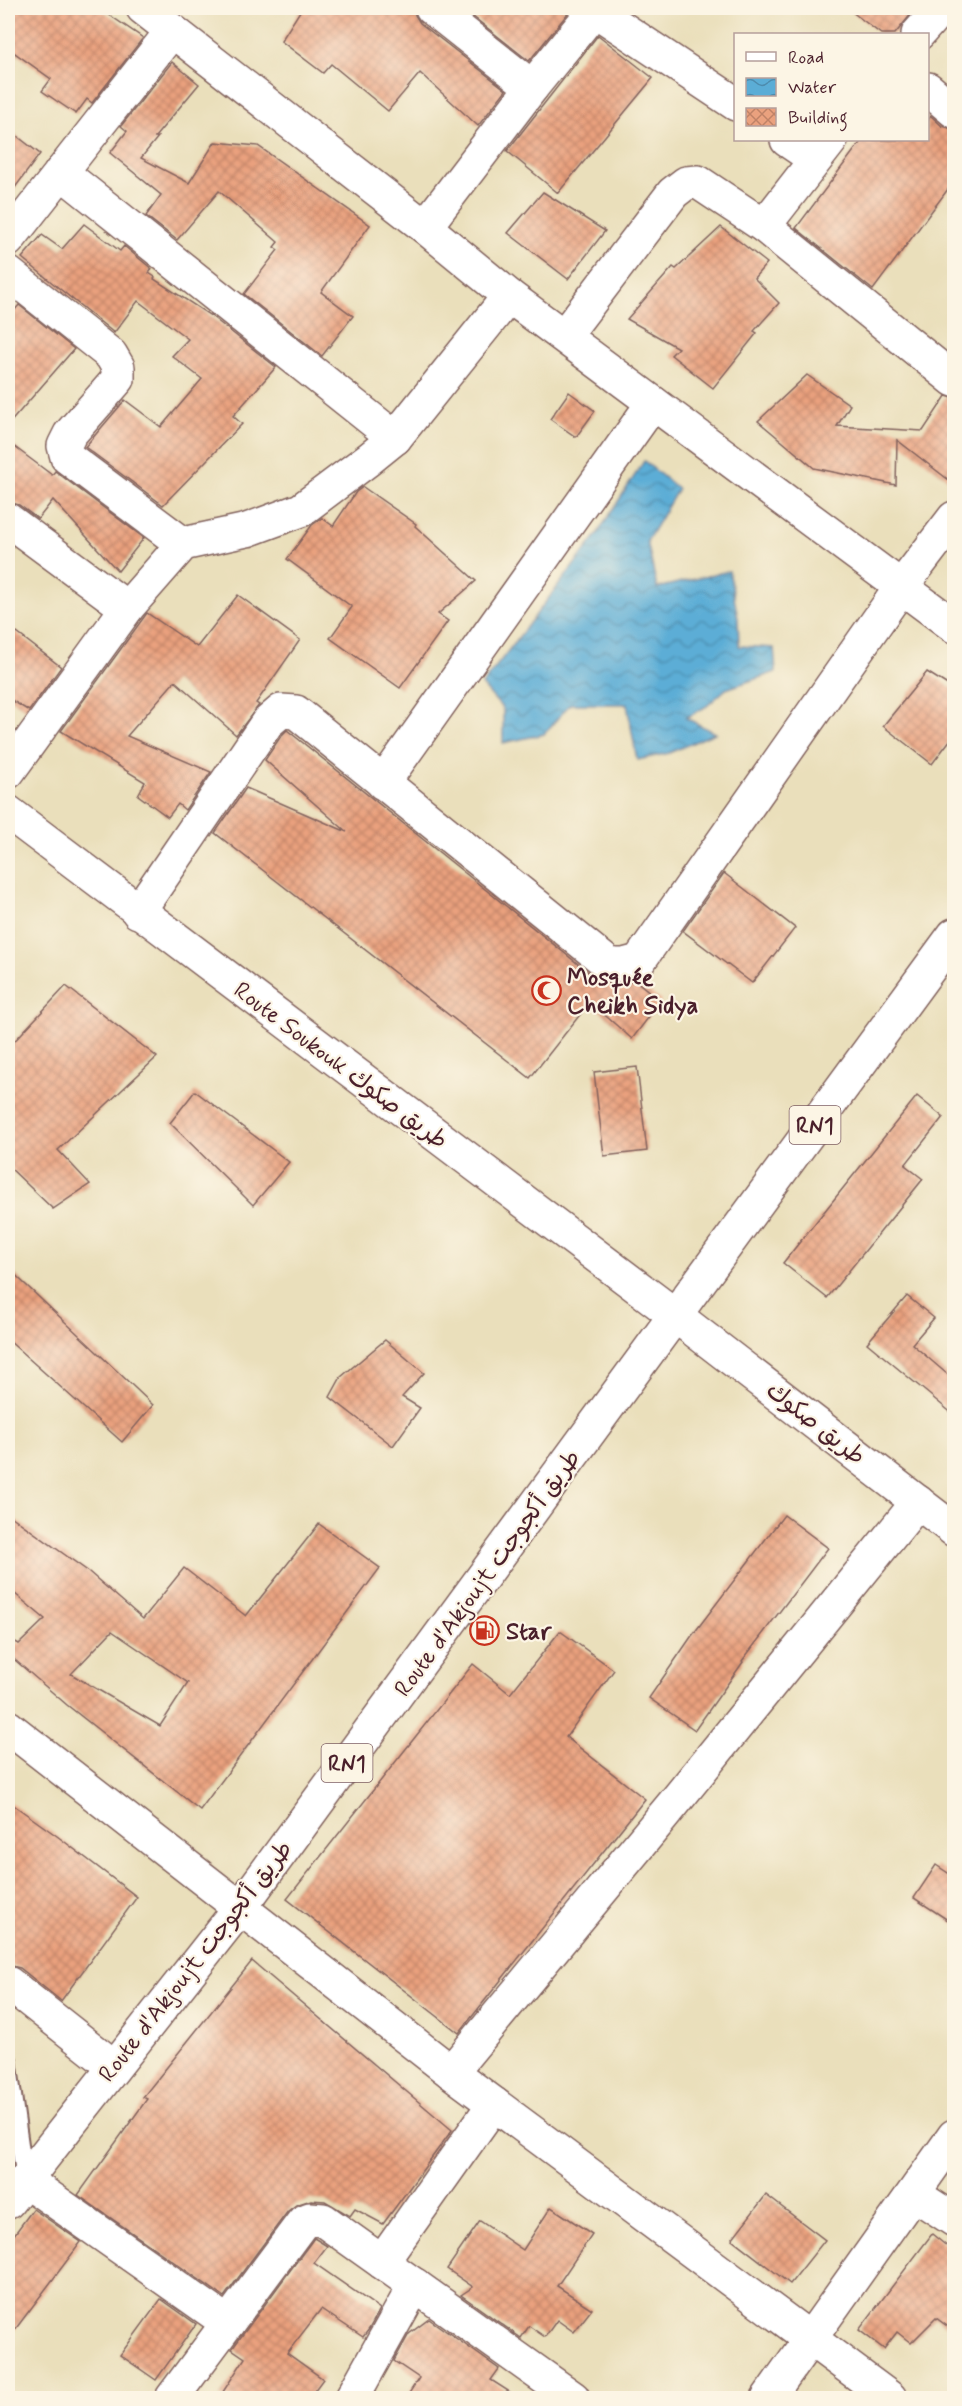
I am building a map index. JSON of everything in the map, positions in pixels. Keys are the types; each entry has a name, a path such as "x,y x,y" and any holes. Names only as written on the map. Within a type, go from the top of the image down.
{"main road":[{"path":"432,8 532,87"},
{"path":"425,227 584,23 593,8 734,103"},
{"path":"919,33 941,8"},
{"path":"8,240 61,172 164,17 510,296 954,626"},
{"path":"929,91 954,111"},
{"path":"764,226 823,149 791,141"},
{"path":"61,172 395,438"},
{"path":"564,336 673,192 686,183 698,182 764,226 954,380"},
{"path":"8,273 111,355 117,367 118,379 70,434 64,446 66,457 183,544"},
{"path":"8,772 127,608 183,544 247,530 301,510 395,438 510,296"},
{"path":"383,783 653,403"},
{"path":"138,912 267,723 281,711 296,712 610,965 624,965 639,961 902,586 954,518"},
{"path":"8,520 127,608"},
{"name":"Route Soukouk طريق صكوك","path":"8,812 676,1316"},
{"name":"Route d'Akjoujt طريق أكجوجت","path":"16,2191 240,1908 954,935"},
{"name":"طريق صكوك","path":"676,1316 954,1530"},
{"path":"451,2072 918,1502"},
{"path":"8,1727 451,2072 890,2398"},
{"path":"8,1983 113,2066"},
{"path":"382,2262 494,2104"},
{"path":"768,2398 954,2136"},
{"path":"16,2191 228,2323"},
{"path":"914,2194 954,2220"},
{"path":"172,2398 303,2222 310,2219 322,2220 415,2285 566,2397"},
{"path":"352,2398 415,2285"}],"lane":[{"path":"8,2060 16,2191"}],"water":[{"path":"644,461 678,489 647,541 657,588 729,571 738,618 739,646 774,648 776,672 726,689 707,706 686,718 715,733 669,753 637,760 627,704 570,704 544,734 503,743 503,709 482,685 594,539"}],"building":[{"path":"8,8 99,8 143,38 92,103 87,99 76,114 42,91 51,79 8,48"},
{"path":"302,8 414,8 420,23 506,90 478,126 420,73 388,111 331,64 323,73 281,41"},
{"path":"462,8 563,8 569,12 529,61"},
{"path":"847,8 916,8 896,33 880,33"},
{"path":"598,35 653,78 558,193 507,151"},
{"path":"172,62 199,84 155,137 158,137 141,158 189,183 215,142 258,146 370,225 321,292 353,316 322,356 244,294 278,250 274,247 278,242 219,191 177,240 146,216 161,195 110,153 127,131 121,126"},
{"path":"931,116 942,126 954,129 954,181 873,290 796,228 861,141 929,141"},
{"path":"8,129 40,154 8,197"},
{"path":"543,192 605,231 568,279 508,233"},
{"path":"84,224 120,251 124,246 152,269 149,273 155,277 154,279 211,316 276,367 233,416 242,424 163,505 85,447 125,400 161,427 202,379 172,356 188,339 138,301 114,333 22,258 42,235 62,249"},
{"path":"721,227 767,263 754,278 779,303 754,331 757,333 713,388 671,355 678,348 627,319 673,267 676,269"},
{"path":"19,305 74,349 8,425 8,318"},
{"path":"807,375 850,405 837,426 923,431 946,396 954,398 954,484 897,440 896,485 814,468 758,421"},
{"path":"569,392 595,411 576,437 550,419"},
{"path":"8,442 52,475 55,471 144,538 118,571 53,500 38,519 19,505 8,502"},
{"path":"363,487 416,524 415,526 476,581 438,614 448,621 400,688 330,638 352,607 287,559 312,525 322,518 333,526 356,492"},
{"path":"238,595 300,640 256,703 259,705 236,735 175,681 127,736 211,772 185,810 178,804 168,817 138,795 145,782 61,731 147,613 197,647"},
{"path":"8,626 61,667 29,711 8,698"},
{"path":"927,672 954,689 954,735 932,764 883,726"},
{"path":"287,730 598,980 610,984 636,981 661,1001 632,1039 590,1002 530,1078 215,833 246,788 347,832 265,760"},
{"path":"724,873 795,928 752,983 683,931"},
{"path":"66,986 157,1057 58,1150 90,1184 53,1209 8,1166 8,1048"},
{"path":"637,1067 647,1151 604,1156 594,1072"},
{"path":"195,1091 289,1162 253,1205 170,1123"},
{"path":"917,1096 943,1117 905,1165 923,1179 827,1298 783,1263"},
{"path":"8,1268 153,1405 122,1442 8,1340"},
{"path":"907,1296 934,1318 912,1344 954,1380 954,1415 867,1343"},
{"path":"385,1340 424,1373 402,1397 420,1408 393,1446 330,1397 341,1377"},
{"path":"8,1514 89,1572 143,1619 184,1568 246,1616 319,1524 380,1568 200,1810 67,1705 8,1654 8,1647 12,1640 19,1644 45,1619 8,1588","holes":["112,1631 188,1683 160,1726 71,1674"]},
{"path":"784,1515 828,1548 742,1661 695,1730 649,1698 691,1637"},
{"path":"560,1631 614,1670 566,1737 645,1799 459,2033 287,1899 473,1664 510,1694"},
{"path":"8,1801 137,1897 61,2001 20,1968 8,1965"},
{"path":"936,1865 954,1877 954,1924 914,1898"},
{"path":"252,1961 452,2130 383,2224 355,2209 350,2216 325,2201 311,2200 296,2205 288,2211 224,2297 78,2195 147,2099 143,2097"},
{"path":"766,2195 825,2240 790,2284 732,2239"},
{"path":"551,2207 592,2234 557,2286 592,2309 574,2332 557,2320 545,2337 529,2326 521,2338 461,2295 473,2287 447,2269 480,2221 523,2250"},
{"path":"33,2209 81,2242 8,2339 8,2243"},
{"path":"932,2234 954,2252 954,2331 936,2318 911,2343 897,2332 884,2349 859,2330"},
{"path":"314,2238 327,2246 314,2263 380,2309 369,2329 363,2337 321,2309 287,2353 323,2379 309,2398 219,2398 245,2358 232,2349"},
{"path":"161,2299 196,2324 156,2380 120,2355"},
{"path":"429,2319 499,2369 491,2380 519,2398 406,2398 419,2378 394,2361 409,2334"}],"place":[{"name":"Mosquée Cheikh Sidya","path":"546,991"},
{"name":"Star","path":"485,1631"}]}
